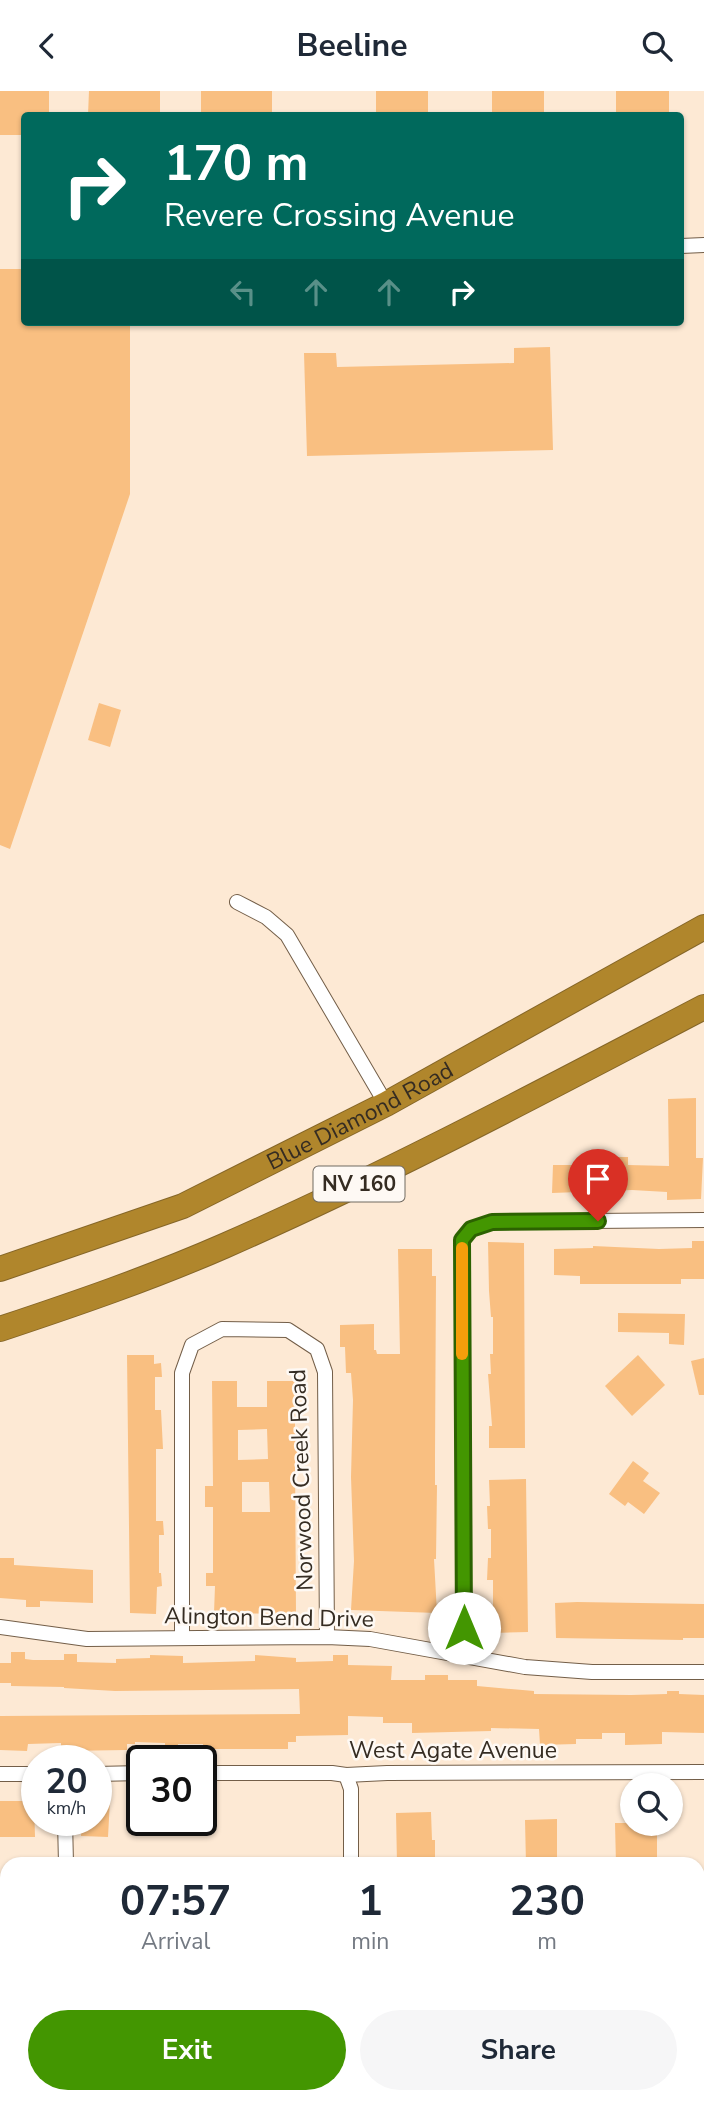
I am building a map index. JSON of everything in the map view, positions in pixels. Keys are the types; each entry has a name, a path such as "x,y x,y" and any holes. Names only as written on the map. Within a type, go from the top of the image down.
{"highway":[{"name":"Blue Diamond Road","path":"0,1269 183,1206 386,1104 704,927"},
{"name":"NV 160","path":"0,1329 102,1295 235,1241 407,1162 704,1007"}],"street":[{"path":"684,246 704,245"},
{"path":"237,902 266,917 287,935 386,1104"},
{"path":"464,1655 462,1240 471,1229 492,1222 704,1220"},
{"name":"Norwood Creek Road","path":"182,1638 183,1373 192,1345 222,1329 288,1330 317,1349 325,1372 327,1637"},
{"name":"Alington Bend Drive","path":"0,1627 87,1639 370,1639 525,1667 704,1672"},
{"name":"West Agate Avenue","path":"217,1773 346,1775 704,1772"},
{"path":"0,1774 21,1774"},
{"path":"346,1775 351,1789 351,1857"},
{"path":"65,1836 66,1857"}],"building":[{"path":"0,91 49,91 49,112 21,112 21,135 0,135"},
{"path":"89,91 160,91 160,112 88,112"},
{"path":"201,91 272,91 272,112 201,112"},
{"path":"376,91 428,91 428,112 376,112"},
{"path":"492,91 544,91 544,112 492,112"},
{"path":"616,91 669,91 669,112 616,112"},
{"path":"0,269 21,269 21,326 130,326 130,494 10,849 0,845"},
{"path":"550,347 553,450 307,456 304,353 336,353 337,367 514,363 514,348"},
{"path":"99,703 121,710 110,747 88,740"},
{"path":"696,1098 696,1158 703,1158 701,1199 667,1200 667,1192 632,1190 552,1193 553,1165 605,1165 605,1157 628,1157 628,1165 669,1166 668,1099"},
{"path":"692,1241 704,1241 704,1279 681,1279 681,1284 580,1284 580,1276 554,1275 554,1249 593,1246 692,1248"},
{"path":"488,1242 524,1243 525,1448 489,1448 489,1426 492,1426 488,1374 491,1374 490,1354 493,1354 493,1317 489,1291"},
{"path":"398,1249 432,1249 432,1276 436,1276 437,1485 434,1559 437,1613 351,1610 354,1561 351,1477 353,1400 351,1373 346,1373 345,1347 340,1347 340,1325 374,1324 374,1350 377,1354 400,1354"},
{"path":"618,1313 685,1314 684,1345 669,1344 669,1333 618,1332"},
{"path":"127,1355 154,1355 154,1364 161,1363 162,1377 155,1377 155,1410 161,1410 163,1449 156,1449 156,1521 163,1521 164,1535 159,1535 159,1573 162,1586 157,1587 156,1614 130,1613"},
{"path":"638,1355 665,1385 632,1416 605,1386"},
{"path":"704,1358 704,1395 699,1395 691,1361"},
{"path":"212,1381 237,1381 237,1407 267,1407 267,1381 300,1381 300,1395 295,1395 295,1434 299,1434 299,1455 295,1455 296,1614 214,1613 215,1586 206,1586 206,1573 213,1573 213,1507 205,1507 205,1486 213,1486","holes":["267,1429 268,1459 238,1460 238,1430","242,1482 269,1482 270,1512 242,1512"]},
{"path":"633,1461 649,1473 643,1481 660,1493 644,1514 628,1502 625,1506 609,1494"},
{"path":"526,1479 528,1632 493,1633 493,1580 487,1580 488,1558 491,1558 491,1529 488,1529 487,1506 490,1506 489,1480"},
{"path":"0,1558 14,1558 14,1565 93,1570 93,1603 40,1601 40,1607 26,1607 26,1600 0,1598"},
{"path":"555,1603 704,1604 704,1638 556,1638"},
{"path":"11,1652 25,1652 25,1659 33,1660 64,1660 64,1654 77,1654 77,1662 116,1663 116,1659 150,1658 150,1655 183,1656 183,1663 255,1661 255,1655 296,1658 296,1662 333,1661 333,1655 348,1655 348,1665 392,1666 391,1680 425,1680 425,1675 448,1675 448,1680 477,1680 477,1686 534,1691 534,1694 631,1695 679,1691 679,1694 704,1695 704,1733 662,1732 662,1744 625,1745 625,1733 602,1733 602,1739 576,1739 576,1744 540,1745 539,1729 491,1728 491,1731 412,1733 412,1723 383,1723 383,1717 348,1716 348,1735 296,1736 296,1742 288,1742 288,1749 217,1749 217,1745 135,1742 127,1744 126,1750 112,1750 112,1745 61,1743 21,1745 21,1751 0,1750 0,1716 300,1714 299,1689 115,1691 11,1686 11,1683 0,1683 0,1663 11,1663"},
{"path":"0,1801 21,1801 21,1836 35,1837 0,1837"},
{"path":"431,1812 435,1857 397,1857 396,1813"},
{"path":"557,1819 557,1857 526,1857 525,1820"},
{"path":"615,1823 620,1823 620,1836 657,1836 657,1857 616,1857"}],"slow traffic":[{"path":"462,1248 462,1354"}],"route":[{"path":"464,1628 462,1240 471,1229 492,1222 598,1221"}]}
